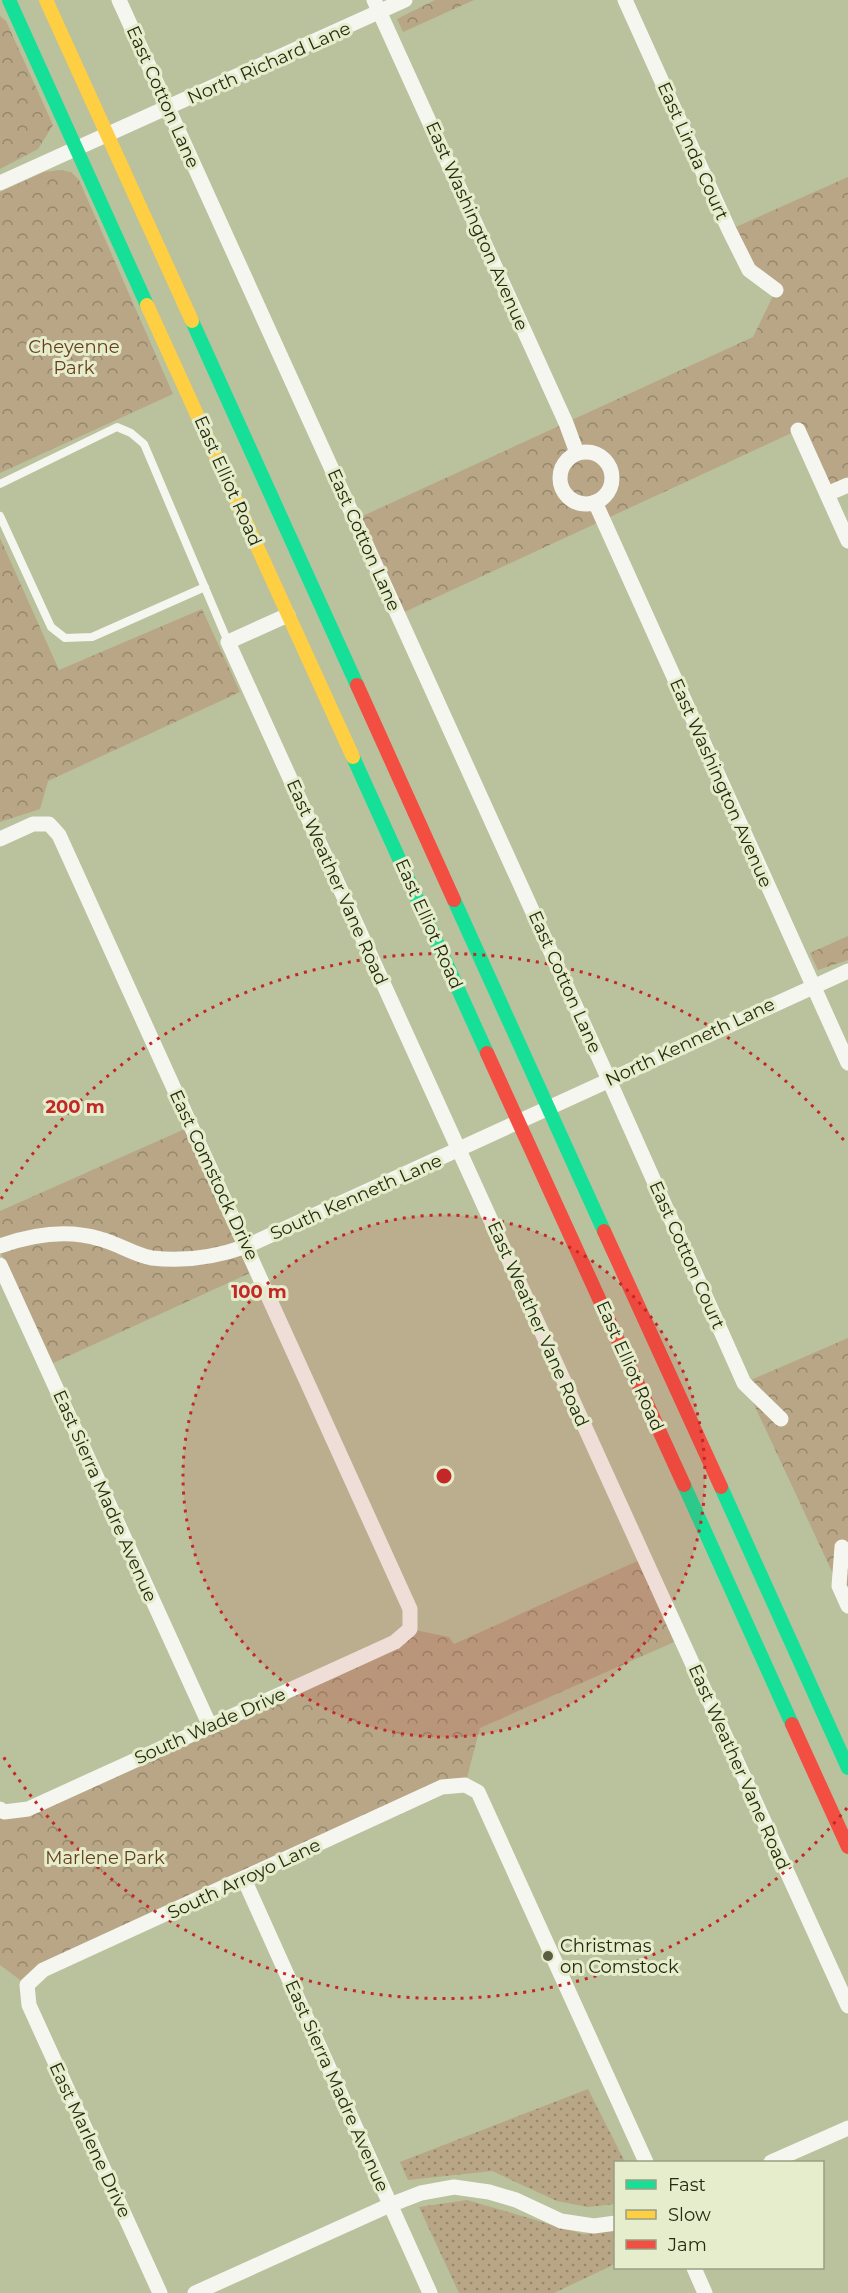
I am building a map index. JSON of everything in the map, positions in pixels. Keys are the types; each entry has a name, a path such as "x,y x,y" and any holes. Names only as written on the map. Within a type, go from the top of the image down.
{"main road":[{"name":"East Elliot Road","path":"9,0 78,147 288,615 526,1119 848,1847"},
{"name":"East Elliot Road","path":"46,0 848,1768"}],"street":[{"name":"East Cotton Lane","path":"119,0 609,1080"},
{"name":"North Richard Lane","path":"0,183 167,108 377,6 405,0"},
{"name":"East Linda Court","path":"625,0 749,270 776,290"},
{"name":"East Washington Avenue","path":"377,6 561,412 577,453"},
{"path":"798,430 848,541"},
{"path":"586,451 597,454 609,465 612,475 611,485 607,494 595,502 586,504 572,500 561,486 562,468 566,461 577,453 586,451"},
{"path":"827,494 848,485"},
{"name":"East Washington Avenue","path":"595,502 848,1064"},
{"path":"228,642 288,615"},
{"name":"East Weather Vane Road","path":"228,642 848,2006"},
{"name":"East Comstock Drive","path":"0,839 33,824 49,824 59,835 411,1609 410,1629"},
{"name":"North Kenneth Lane","path":"526,1119 549,1106 848,971"},
{"name":"East Cotton Court","path":"609,1080 744,1383 781,1419"},
{"name":"South Kenneth Lane","path":"0,1246 37,1236 61,1234 98,1238 150,1258 193,1259 221,1256 526,1119"},
{"name":"East Sierra Madre Avenue","path":"0,1265 210,1726"},
{"path":"842,1547 839,1586 848,1606"},
{"name":"South Wade Drive","path":"2,1811 28,1809 395,1642 410,1629"},
{"name":"South Arroyo Lane","path":"27,1985 43,1970 442,1788 465,1785 478,1792 645,2161"},
{"name":"East Sierra Madre Avenue","path":"244,1880 430,2293"},
{"name":"East Marlene Drive","path":"27,1985 29,2005 160,2293"},
{"path":"775,2161 848,2128"},
{"path":"195,2293 390,2205 421,2193 454,2187 489,2192 516,2200 561,2221 594,2226 614,2223"},
{"path":"694,2269 705,2293"}],"lane":[{"path":"0,484 117,427 131,433 144,444 228,642"},
{"path":"0,516 51,627 65,638 92,637 205,587"}],"green space":[{"path":"435,0 474,0 403,32 397,19"},
{"path":"0,16 6,21 53,125 38,149 0,169"},
{"name":"Cheyenne Park","path":"60,170 71,172 79,180 173,394 0,473 0,192 44,172"},
{"path":"848,177 848,485 827,494 798,430 398,615 354,520 753,337 776,290 749,270 729,230"},
{"path":"0,538 59,670 202,609 240,692 48,781 40,809 0,822"},
{"path":"848,936 848,960 818,970 810,953"},
{"path":"187,1128 252,1272 51,1364 0,1251 0,1211"},
{"path":"848,1338 848,1606 744,1383"},
{"name":"Marlene Park","path":"644,1558 681,1639 480,1728 465,1785 27,1985 0,1965 0,1809 4,1812 410,1629 449,1637 454,1644"},
{"path":"588,2089 624,2161 614,2161 614,2204 588,2207 557,2201 492,2171 408,2180 400,2162"},
{"path":"467,2200 583,2234 614,2231 614,2264 554,2293 459,2293 419,2207"}],"traffic: fast":[{"path":"9,0 147,305"},
{"path":"192,321 357,685"},
{"path":"353,757 487,1053"},
{"path":"454,900 604,1231"},
{"path":"684,1485 792,1724"},
{"path":"721,1487 848,1768"}],"traffic: slow":[{"path":"46,0 192,321"},
{"path":"147,305 353,757"}],"traffic: jam":[{"path":"357,685 454,900"},
{"path":"487,1053 684,1485"},
{"path":"604,1231 721,1487"},
{"path":"792,1724 848,1847"}],"place":[{"name":"Christmas on Comstock","path":"548,1956"}]}
